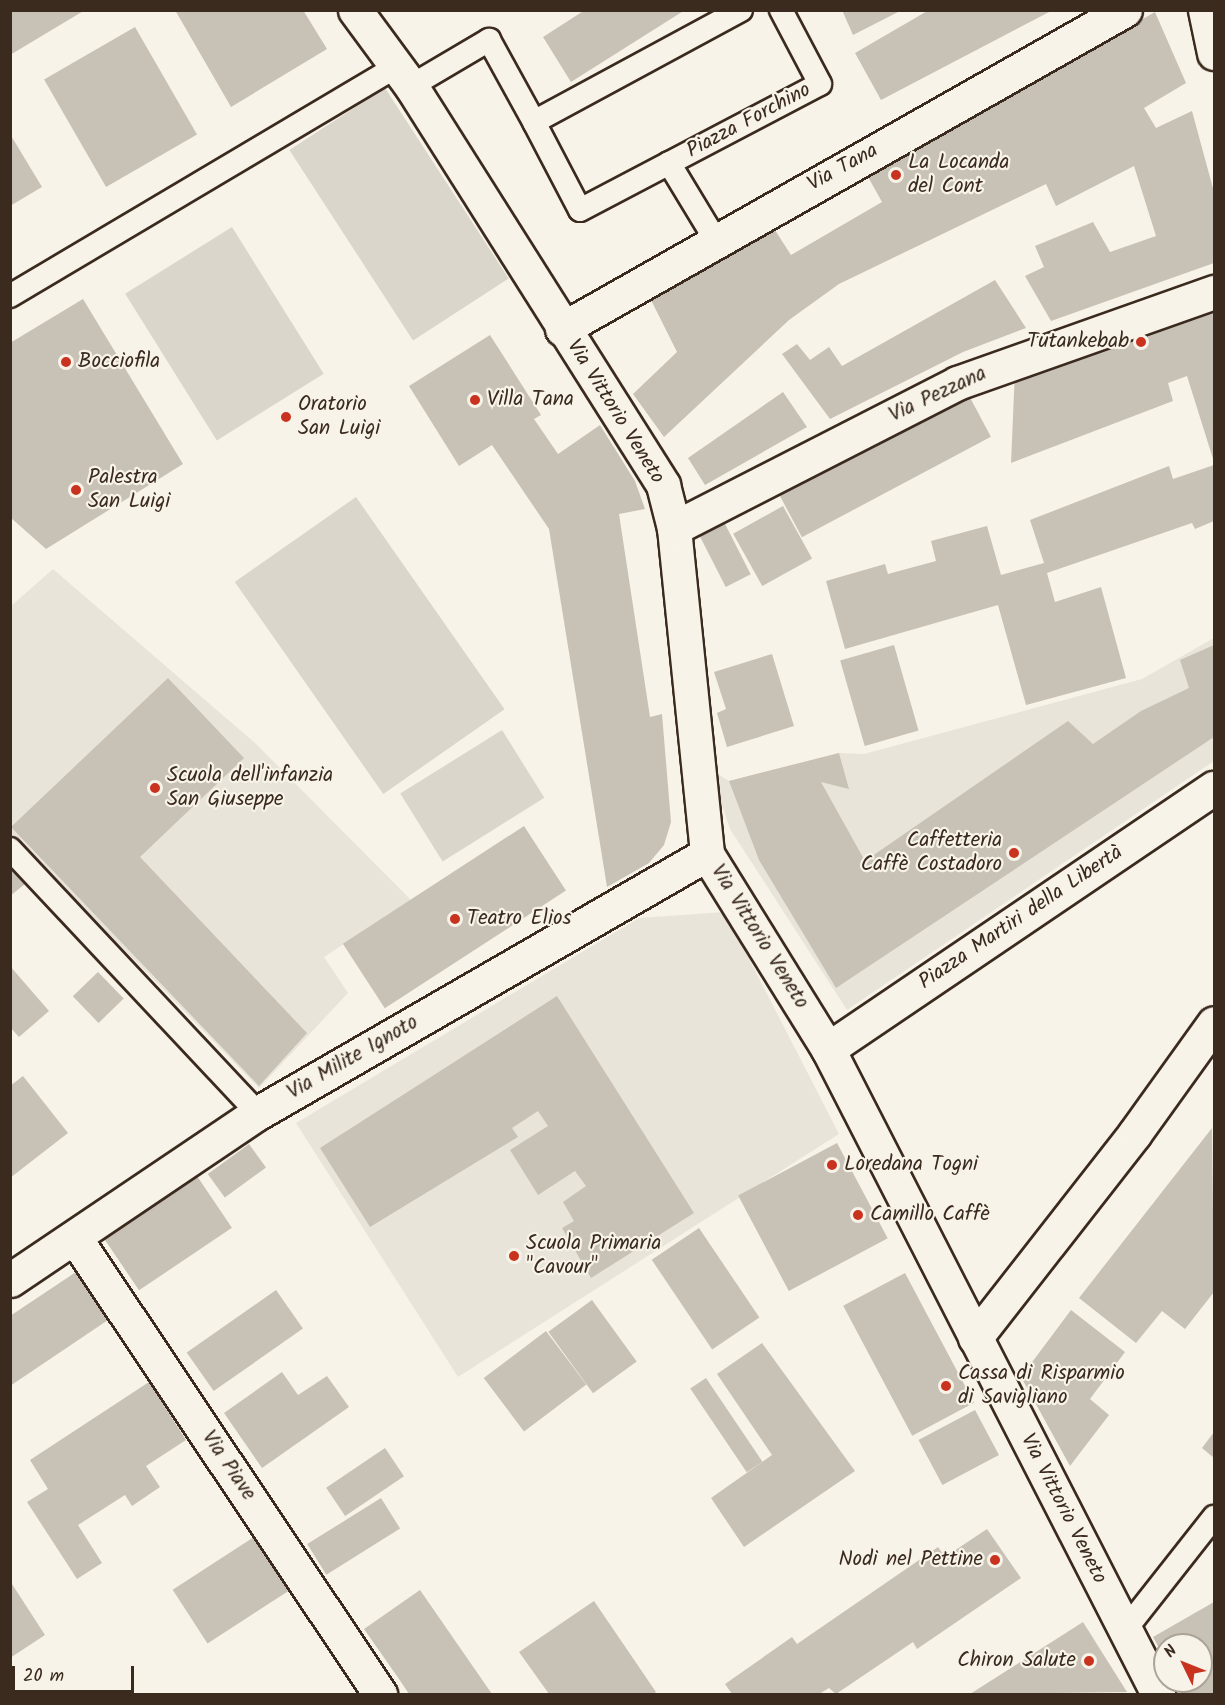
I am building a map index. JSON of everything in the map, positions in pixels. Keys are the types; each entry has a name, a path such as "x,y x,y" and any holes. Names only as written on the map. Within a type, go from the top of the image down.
{"street":[{"name":"Via Vittorio Veneto","path":"356,10 404,76 562,329 663,485 674,528 707,854 828,1049 1158,1695"},
{"name":"Via Tana","path":"562,329 716,239 1125,10"},
{"path":"1205,10 1215,53"},
{"name":"Via Pezzana","path":"674,528 957,382 1215,292"},
{"name":"Piazza Martiri della Libertà","path":"828,1049 1215,788"},
{"name":"Via Milite Ignoto","path":"10,1280 258,1113 707,854"},
{"path":"975,1338 1135,1132 1215,1023"},
{"name":"Via Piave","path":"75,1238 380,1695"}],"lane":[{"path":"534,122 741,10"},
{"name":"Piazza Forchino","path":"404,76 489,40 580,210 820,84 781,10"},
{"path":"10,296 404,76"},
{"name":"Piazza Forchino","path":"669,163 716,239"},
{"path":"10,849 258,1113"},
{"path":"1125,1630 1215,1517"}],"shaded area":[{"path":"385,88 509,278 413,340 289,150"},
{"path":"232,227 324,374 217,440 125,294"},
{"path":"356,497 505,709 383,794 235,582"},
{"name":"Scuola dell'infanzia San Giuseppe","path":"53,569 255,743 411,900 324,957 348,993 259,1088 11,833 10,607"},
{"path":"1214,638 1214,761 847,1010 730,829 710,769 729,781 839,753 864,754 1142,679"},
{"path":"502,730 544,798 443,861 400,794"},
{"name":"Scuola Primaria \"Cavour\"","path":"725,912 839,1134 458,1377 296,1123 639,918"}],"building":[{"path":"10,10 85,10 10,55"},
{"path":"175,10 303,10 327,49 231,107"},
{"path":"585,10 685,10 571,82 543,37"},
{"path":"842,10 902,10 853,35"},
{"path":"929,10 1053,10 881,100 855,53"},
{"path":"1155,12 1186,83 1144,108 1156,128 1192,111 1214,192 1214,263 1051,321 1025,276 1044,267 1035,246 1093,222 1110,252 1156,236 1134,166 1056,206 1046,184 839,284 789,320 664,437 633,394 677,352 650,298 773,227 791,255 882,202 867,175"},
{"path":"135,27 197,134 106,187 44,80"},
{"path":"10,134 42,187 10,206"},
{"path":"995,280 1026,328 963,352 830,419 782,354 797,344 810,360 829,347 842,366"},
{"path":"83,299 183,464 46,549 10,517 10,343"},
{"path":"1214,303 1214,462 1187,376 1168,383 1173,401 1011,463 1015,370"},
{"path":"490,335 541,415 534,419 558,454 600,425 635,481 645,509 619,514 650,717 662,714 671,822 664,845 649,863 607,887 549,529 492,445 459,466 409,386"},
{"path":"966,390 991,437 802,537 777,490"},
{"path":"783,392 807,427 705,485 688,458"},
{"path":"1214,465 1214,521 1195,529 1192,523 1047,573 1055,602 1101,587 1126,678 1026,705 998,605 845,649 826,581 885,564 888,574 936,561 931,541 987,526 1001,575 1044,563 1030,520 1169,466 1173,479"},
{"path":"783,506 812,558 762,586 733,534"},
{"path":"723,520 751,574 726,587 698,533"},
{"path":"894,645 919,731 865,746 840,660"},
{"path":"1214,645 1214,737 836,988 759,860 729,781 839,753 849,789 821,782 865,861 1068,721 1093,744 1141,711 1189,688 1180,660"},
{"path":"772,654 794,726 727,747 717,713 726,709 714,672"},
{"path":"168,678 244,758 140,857 307,1033 259,1086 11,827"},
{"name":"Teatro Elios","path":"524,826 566,891 385,1008 343,944"},
{"path":"10,868 25,884 10,896"},
{"path":"10,966 49,1011 19,1037 10,1027"},
{"path":"98,972 124,999 99,1023 73,996"},
{"path":"557,996 694,1213 591,1278 562,1228 574,1221 563,1202 586,1186 575,1171 538,1195 510,1150 548,1126 538,1111 512,1128 518,1137 370,1227 320,1148"},
{"path":"23,1076 68,1133 10,1178 10,1086"},
{"path":"1212,1128 1214,1292 1185,1329 1162,1311 1136,1343 1079,1298"},
{"path":"837,1143 888,1238 789,1291 738,1196"},
{"path":"249,1144 266,1167 225,1197 208,1174"},
{"path":"195,1173 232,1228 139,1290 102,1236"},
{"path":"699,1228 759,1318 712,1349 652,1260"},
{"path":"76,1272 108,1320 10,1386 10,1316"},
{"path":"905,1273 974,1403 912,1436 843,1306"},
{"path":"276,1290 303,1329 214,1391 187,1353"},
{"path":"592,1300 637,1361 593,1393 548,1332"},
{"path":"1071,1310 1125,1352 1090,1399 1109,1415 1070,1466 1021,1377"},
{"path":"546,1331 586,1385 524,1431 484,1378"},
{"path":"762,1343 855,1471 744,1547 711,1498 772,1455 717,1374"},
{"path":"282,1372 298,1395 327,1376 349,1407 262,1468 224,1413"},
{"path":"706,1378 762,1462 747,1472 690,1389"},
{"path":"149,1382 186,1440 146,1466 160,1487 132,1506 125,1495 78,1525 102,1563 77,1579 27,1502 48,1489 30,1460"},
{"path":"975,1410 999,1455 942,1485 918,1440"},
{"path":"1214,1432 1214,1458 1202,1448"},
{"path":"385,1448 404,1476 345,1516 326,1488"},
{"path":"381,1498 400,1529 326,1575 307,1544"},
{"path":"987,1529 1021,1578 917,1649 913,1642 836,1694 829,1688 819,1694 732,1694 725,1684 792,1637 797,1644 938,1547 945,1557"},
{"path":"254,1537 289,1591 208,1644 173,1590"},
{"path":"10,1581 45,1635 10,1658"},
{"path":"420,1590 492,1694 409,1694 364,1629"},
{"path":"594,1601 656,1692 653,1694 549,1694 519,1652"},
{"path":"1214,1602 1214,1694 1183,1693 1213,1693 1213,1633 1160,1633"},
{"path":"1083,1622 1127,1692 970,1694"}],"place":[{"name":"La Locanda del Cont","path":"896,175"},
{"name":"Tutankebab","path":"1141,342"},
{"name":"Bocciofila","path":"66,362"},
{"name":"Villa Tana","path":"475,400"},
{"name":"Oratorio San Luigi","path":"286,417"},
{"name":"Palestra San Luigi","path":"76,490"},
{"name":"Scuola dell'infanzia San Giuseppe","path":"155,788"},
{"name":"Caffetteria Caffè Costadoro","path":"1014,853"},
{"name":"Teatro Elios","path":"455,919"},
{"name":"Loredana Togni","path":"832,1165"},
{"name":"Camillo Caffè","path":"858,1215"},
{"name":"Scuola Primaria \"Cavour\"","path":"514,1256"},
{"name":"Cassa di Risparmio di Savigliano","path":"946,1386"},
{"name":"Nodi nel Pettine","path":"995,1560"},
{"name":"Chiron Salute","path":"1089,1661"}]}
